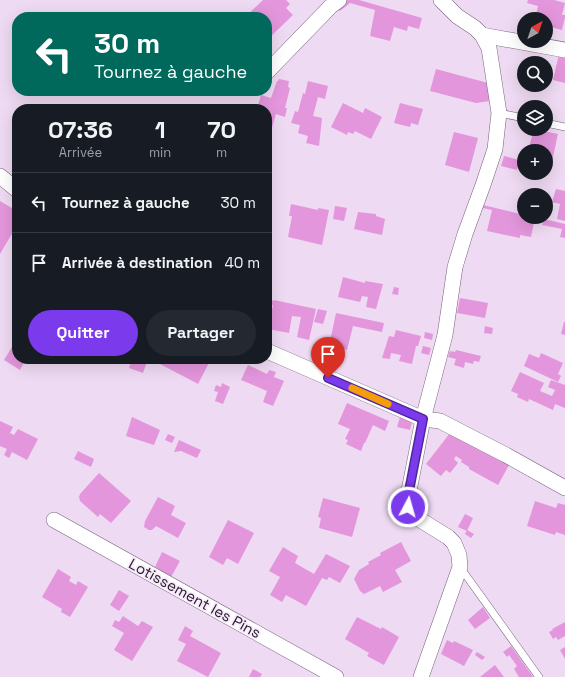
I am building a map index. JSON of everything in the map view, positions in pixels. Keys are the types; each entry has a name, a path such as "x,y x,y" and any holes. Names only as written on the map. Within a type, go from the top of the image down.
{"street":[{"path":"272,67 339,0"},
{"path":"421,677 460,567 459,555 454,543 448,537 414,516 408,507 408,496 423,419 445,335 455,267 495,149 499,113 492,59 489,48 482,34 476,28 457,16 441,0"},
{"path":"482,34 565,50"},
{"path":"0,176 12,186"},
{"path":"272,353 423,419 440,421 506,455 565,488"},
{"name":"Lotissement les Pins","path":"54,520 336,677"}],"lane":[{"path":"499,113 517,117"},
{"path":"553,124 565,126"},
{"path":"460,567 539,677"}],"building":[{"path":"263,0 286,0 290,4 286,8 293,15 272,35 272,12 250,12"},
{"path":"345,0 359,0 422,18 419,29 408,26 407,31 394,27 390,41 370,36 375,10 350,3 340,11 337,7"},
{"path":"528,0 554,0 565,3 562,15 565,15 565,17 562,30 553,28 553,12 537,12 538,6 527,3"},
{"path":"559,54 565,55 565,83 553,80"},
{"path":"436,69 488,83 490,101 476,103 430,91"},
{"path":"279,79 289,81 288,87 290,88 285,108 287,108 285,117 276,114 272,128 272,104 258,104 261,96 271,98"},
{"path":"308,81 328,86 325,99 318,97 313,116 322,118 319,146 306,143 308,136 298,133 300,125 291,123 295,111 298,112"},
{"path":"343,103 363,113 365,108 382,117 371,139 355,131 353,134 348,132 347,135 331,127"},
{"path":"400,103 423,109 418,125 411,123 410,127 394,123"},
{"path":"454,132 478,138 469,172 445,165"},
{"path":"553,133 558,134 553,157 553,144 530,144 532,136 553,136"},
{"path":"504,156 517,159 517,170 501,166"},
{"path":"556,189 565,191 565,221 557,219 560,204 553,202"},
{"path":"0,201 12,208 12,234 0,254"},
{"path":"291,204 318,210 318,208 329,210 322,245 288,237 292,216 289,216"},
{"path":"479,204 517,213 517,224 534,224 531,237 520,235 520,238 487,231 492,210 478,207"},
{"path":"335,206 347,208 344,221 333,219"},
{"path":"358,212 376,214 376,216 385,219 382,235 354,229"},
{"path":"553,221 565,224 565,238 560,237 562,229 542,225 553,224"},
{"path":"343,277 365,283 365,281 383,284 376,309 366,307 368,297 362,296 360,302 338,297"},
{"path":"394,287 399,288 398,295 392,294"},
{"path":"460,298 488,303 485,318 457,313"},
{"path":"272,300 274,300 316,309 309,340 297,337 301,317 292,316 289,333 272,330"},
{"path":"318,309 327,311 323,324 314,322"},
{"path":"336,313 384,323 382,332 353,326 347,350 329,346"},
{"path":"565,322 565,335 561,334"},
{"path":"485,326 493,328 492,334 484,333"},
{"path":"396,330 421,336 418,346 416,346 412,364 399,361 401,355 391,353 390,359 382,358 389,336 394,337"},
{"path":"425,332 433,334 432,340 424,338"},
{"path":"423,346 431,348 429,355 421,353"},
{"path":"12,347 12,364 23,364 20,370 4,360"},
{"path":"456,350 481,356 479,362 474,361 473,364 465,362 464,368 454,365 456,359 448,357 450,351 455,352"},
{"path":"541,353 563,363 558,374 561,376 558,382 524,366 529,354 539,358"},
{"path":"130,364 146,364 143,373 129,368"},
{"path":"160,364 208,364 198,384"},
{"path":"248,365 267,374 269,370 276,372 274,377 284,381 273,406 263,402 267,391 241,380"},
{"path":"520,372 544,383 540,391 552,396 555,390 548,387 551,380 565,385 565,408 555,404 553,410 529,399 528,402 517,397 518,394 511,391"},
{"path":"222,383 230,387 223,404 215,401 218,392 214,391 216,385 221,387"},
{"path":"347,403 389,421 385,431 373,425 361,451 346,444 348,440 345,439 350,429 338,424"},
{"path":"132,417 160,430 154,445 126,436"},
{"path":"400,417 412,422 410,430 397,427"},
{"path":"0,421 13,427 10,433 14,435 18,429 38,439 27,460 12,452 9,458 4,455 7,449 0,446"},
{"path":"450,433 466,443 468,440 481,447 479,450 509,465 498,485 469,469 469,467 461,462 462,460 456,456 454,459 458,463 450,473 446,470 441,476 426,464"},
{"path":"168,434 175,437 172,443 165,440"},
{"path":"179,440 201,450 197,458 181,451 174,452"},
{"path":"78,451 94,459 91,467 74,459"},
{"path":"99,473 131,501 111,523 100,514 98,517 80,501 79,497"},
{"path":"158,497 175,506 171,515 186,523 178,538 156,526 152,530 144,527 145,521"},
{"path":"323,498 360,508 352,537 319,528 321,518 318,517"},
{"path":"535,501 556,508 558,503 565,505 565,535 556,532 555,535 527,526"},
{"path":"465,514 473,518 467,531 458,527"},
{"path":"228,520 254,533 238,564 227,558 223,565 209,557"},
{"path":"467,530 474,534 471,538 465,534"},
{"path":"401,542 411,561 395,570 402,582 383,592 380,586 364,594 360,591 354,579 359,570 369,564 368,562 381,555 380,553"},
{"path":"283,547 298,556 295,563 314,574 326,554 350,566 340,583 329,577 327,580 322,578 306,606 286,595 282,602 270,595 280,577 269,571"},
{"path":"162,552 180,561 170,579 157,572 159,569 155,567"},
{"path":"58,569 71,577 69,581 76,585 78,581 88,587 70,617 61,612 62,609 42,597"},
{"path":"119,590 129,596 119,611 110,605"},
{"path":"483,607 490,618 475,629 468,620"},
{"path":"123,616 138,626 142,621 153,627 132,661 114,650 124,633 112,626 115,620 119,622"},
{"path":"357,617 381,629 382,627 399,637 384,665 367,656 369,653 345,639"},
{"path":"565,622 565,636 558,640 556,637 553,639 549,632"},
{"path":"185,626 193,631 190,636 221,653 208,677 177,661 186,644 178,640"},
{"path":"447,640 453,643 454,641 473,650 464,666 441,654"},
{"path":"511,646 533,677 519,677 514,669 517,666 509,655 507,657 503,652"},
{"path":"565,647 565,659 560,650"},
{"path":"477,652 485,657 482,660 475,655"},
{"path":"495,665 504,677 480,677"},
{"path":"253,669 262,674 260,677 249,677"}],"slow traffic":[{"path":"352,388 388,404"}],"route":[{"path":"328,378 423,419 408,496 408,507"}]}
